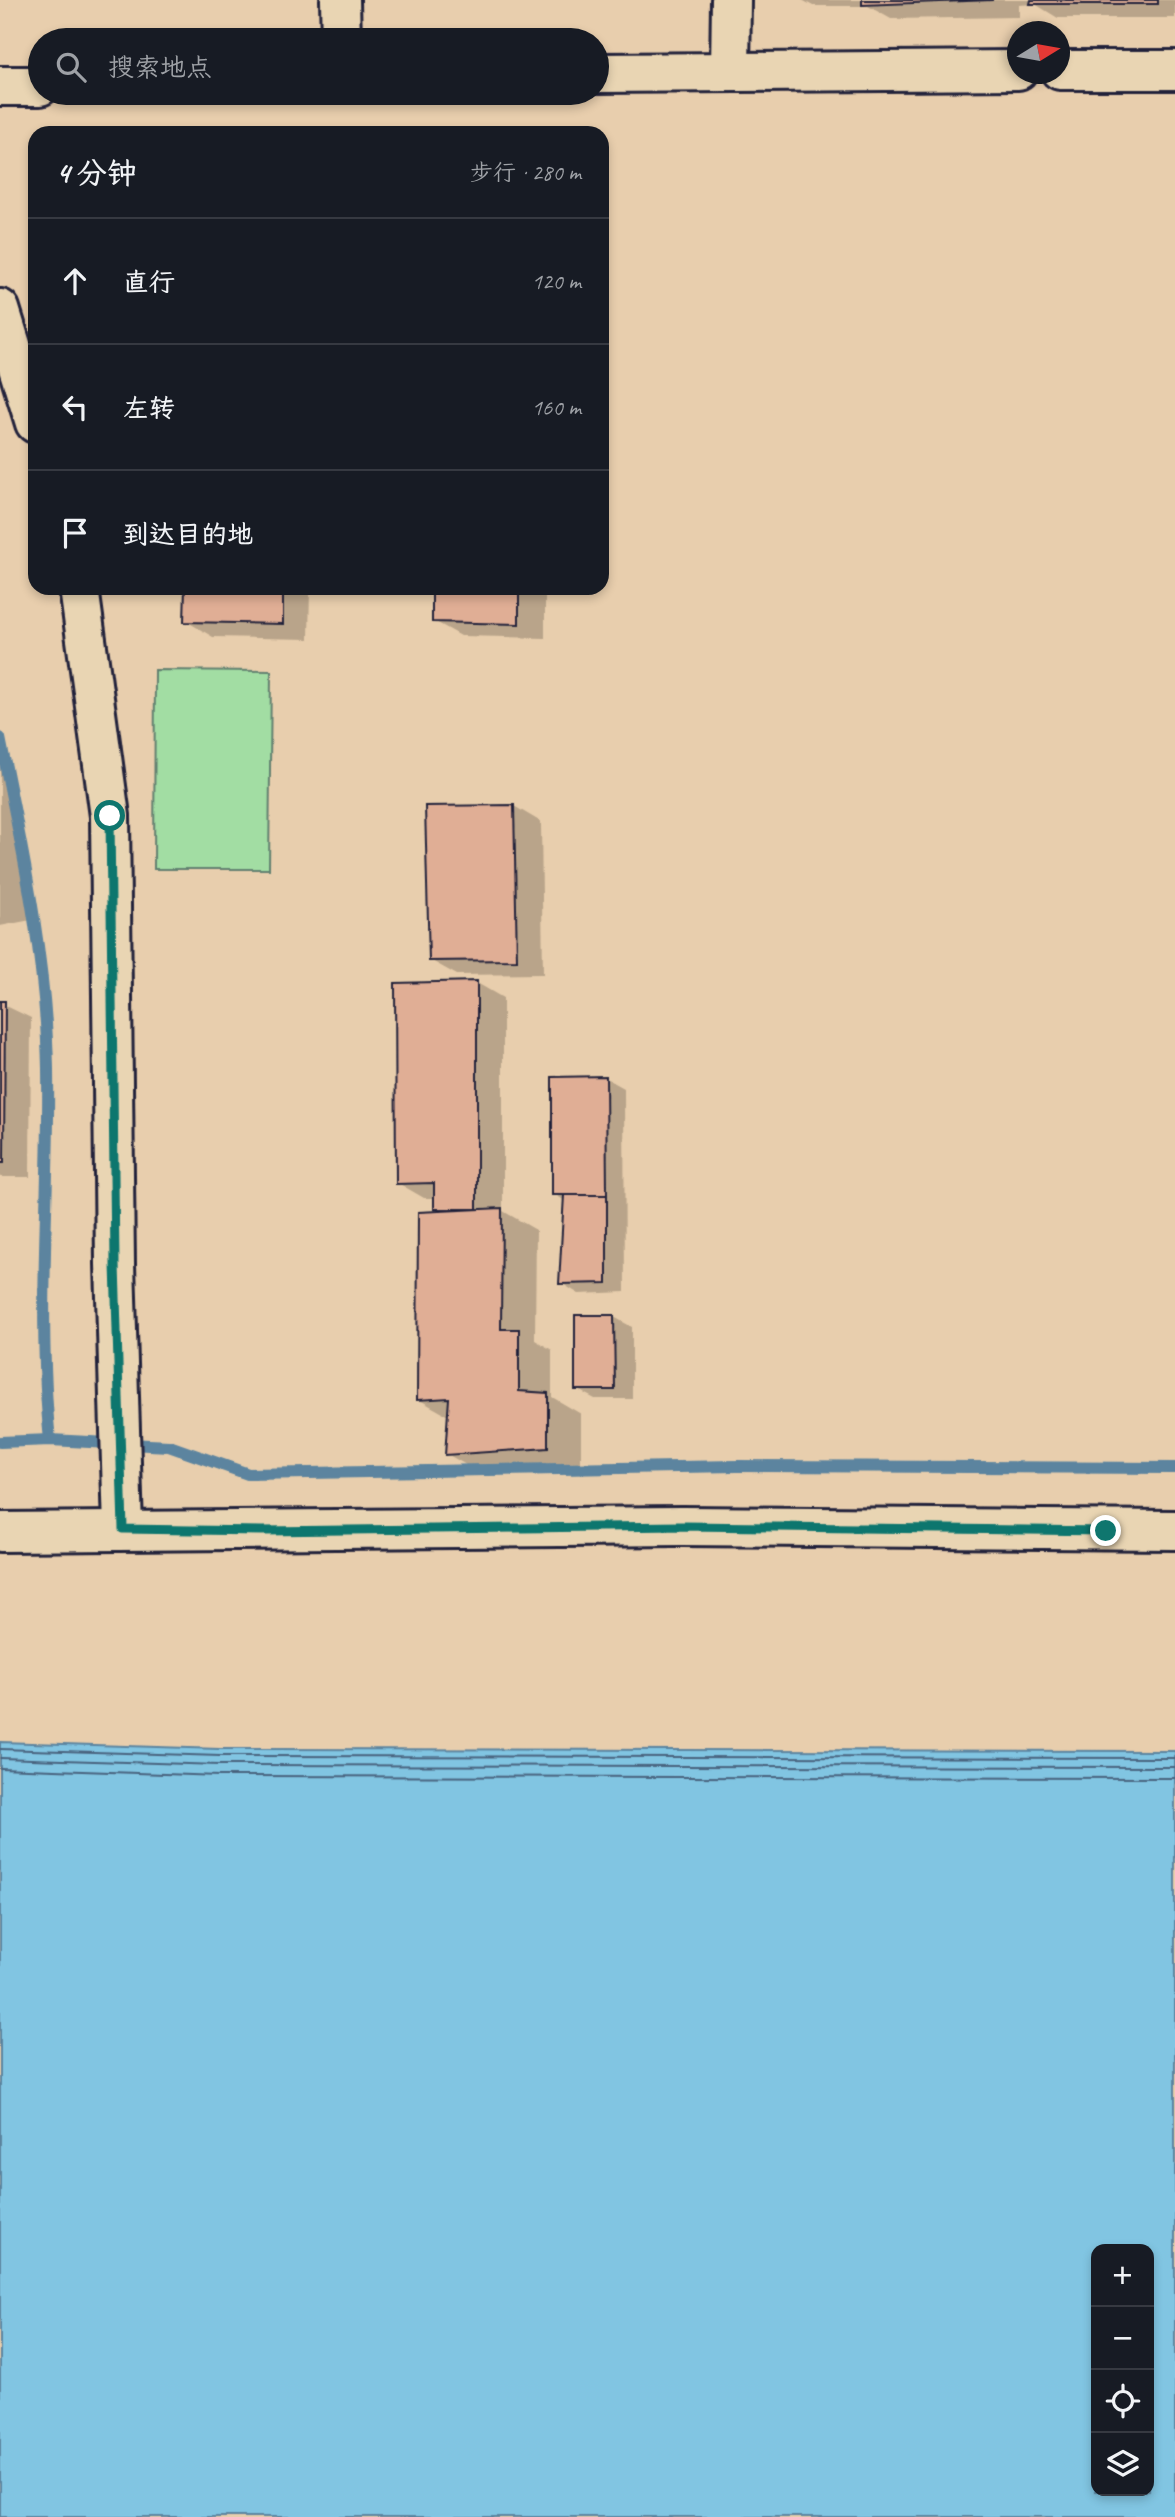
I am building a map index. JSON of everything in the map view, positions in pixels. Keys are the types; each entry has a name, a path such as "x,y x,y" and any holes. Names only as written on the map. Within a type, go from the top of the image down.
{"street":[{"path":"340,0 341,28"},
{"path":"730,72 732,0"},
{"path":"609,74 1007,70"},
{"path":"1070,70 1175,70"},
{"path":"0,86 28,86"},
{"path":"0,309 28,401"},
{"path":"80,595 110,816 115,1264 123,1529"},
{"path":"0,1532 695,1526 1175,1530"}],"green space":[{"path":"155,670 271,671 269,869 154,869"}],"water":[{"path":"0,1742 220,1749 1175,1751 1175,2517 0,2517"}],"building":[{"path":"862,0 993,0 862,5"},
{"path":"1031,0 1158,0 1158,4 1030,4"},
{"path":"185,595 283,595 283,624 184,622"},
{"path":"432,595 519,595 519,624 432,622"},
{"path":"514,805 517,960 429,961 425,806"},
{"path":"477,981 477,1209 434,1209 434,1183 396,1184 395,983"},
{"path":"0,1001 5,1001 4,1163 0,1163"},
{"path":"606,1076 607,1195 552,1195 552,1077"},
{"path":"564,1195 607,1195 607,1283 559,1284"},
{"path":"502,1208 501,1329 519,1329 519,1391 548,1393 548,1448 445,1455 449,1398 417,1400 418,1212"},
{"path":"575,1315 614,1315 615,1390 575,1390"}],"waterway":[{"path":"0,738 32,903 46,1027 48,1115 44,1348 50,1440"},
{"path":"0,1442 50,1440 169,1446 248,1474 738,1466 1175,1468"}],"route":[{"path":"110,816 115,1264 123,1529 262,1531 682,1526 1106,1531"}]}
